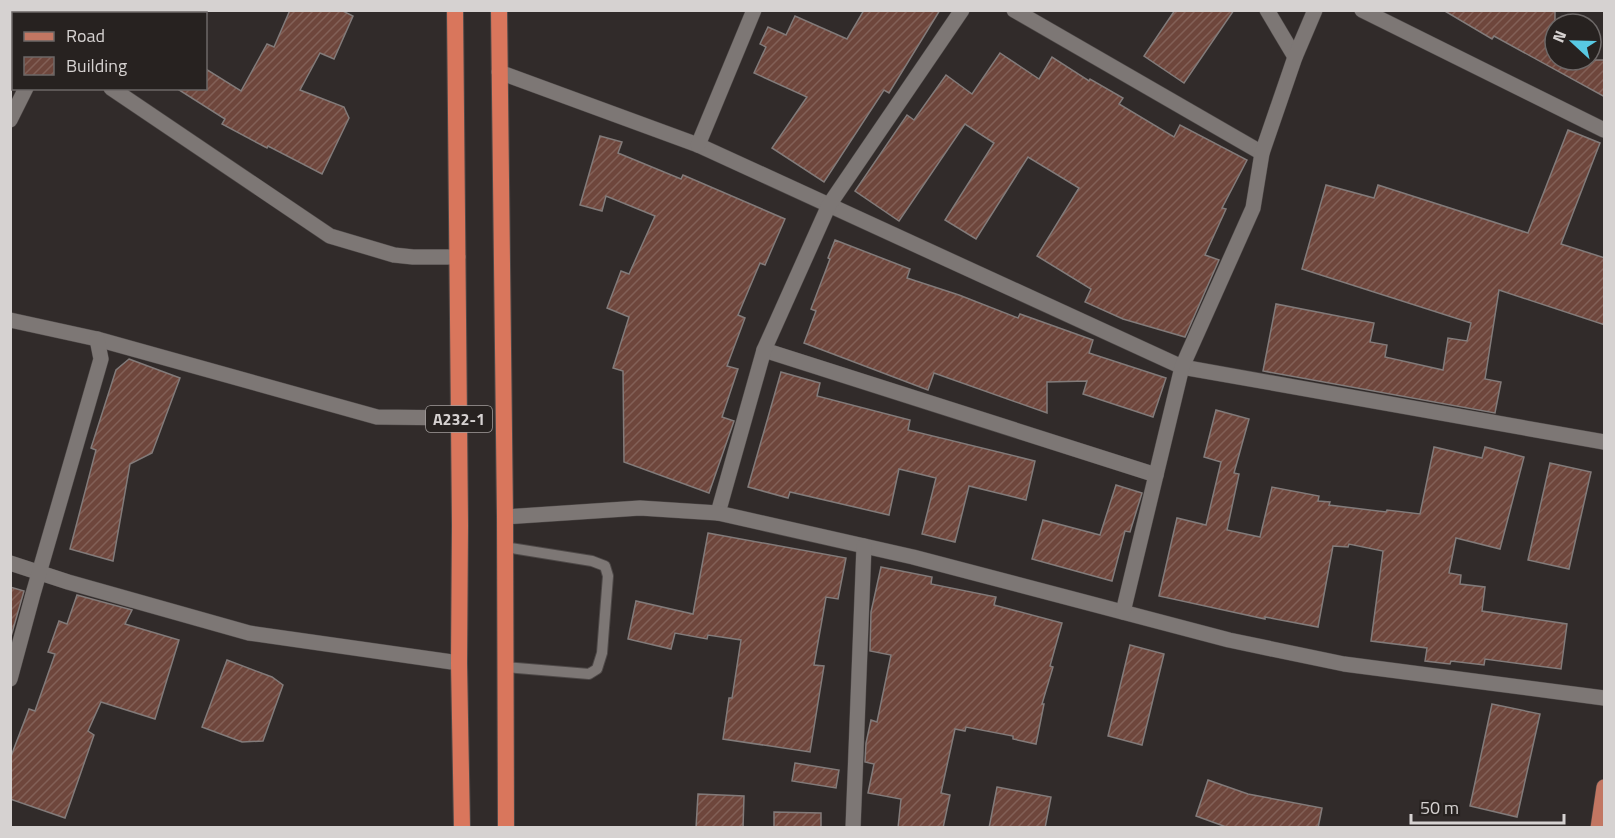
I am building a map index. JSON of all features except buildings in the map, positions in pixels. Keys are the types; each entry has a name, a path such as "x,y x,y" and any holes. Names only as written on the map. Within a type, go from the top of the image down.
{"highway":[{"name":"A232-1","path":"455,10 462,828"},
{"name":"A232-1","path":"499,10 506,828"}],"main road":[{"path":"1600,827 1605,787"}],"street":[{"path":"698,145 754,10"},
{"path":"718,513 764,350 829,205 962,10"},
{"path":"1014,10 1262,153"},
{"path":"1267,10 1294,57"},
{"path":"1123,612 1182,367 1253,208 1262,153 1294,57 1316,10"},
{"path":"1362,10 1605,130"},
{"path":"499,72 698,145 1182,367 1605,442"},
{"path":"10,120 25,90"},
{"path":"114,90 330,236 394,255 458,257"},
{"path":"10,320 97,339 377,417 459,418"},
{"path":"10,679 101,359 97,339"},
{"path":"764,350 1156,475"},
{"path":"505,517 640,508 718,513 913,557 1229,640 1344,664 1605,698"},
{"path":"853,828 864,546"},
{"path":"10,563 249,633 459,663"}],"lane":[{"path":"505,547 592,561 605,566 608,576 602,653 597,669 589,674 506,667"}]}
